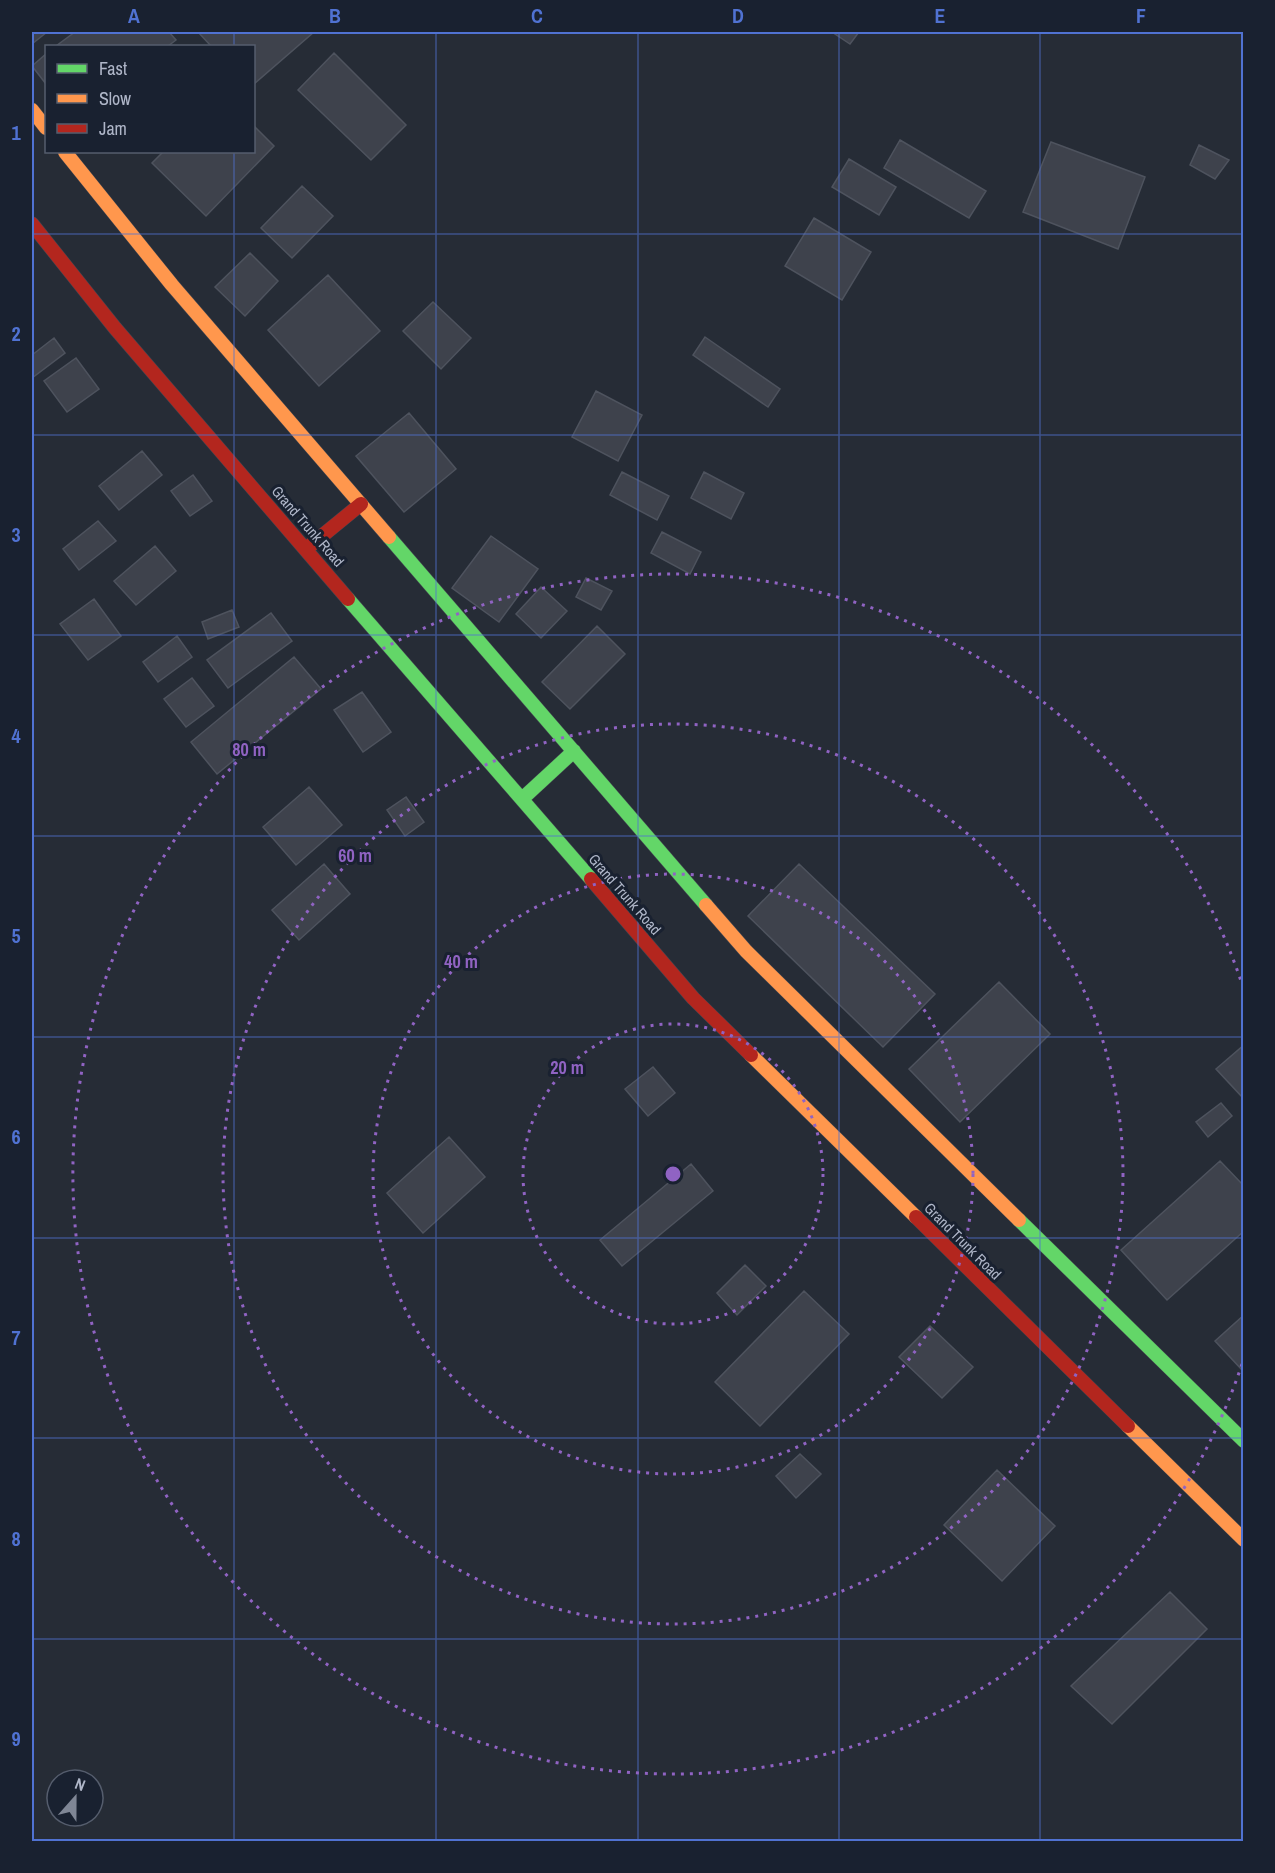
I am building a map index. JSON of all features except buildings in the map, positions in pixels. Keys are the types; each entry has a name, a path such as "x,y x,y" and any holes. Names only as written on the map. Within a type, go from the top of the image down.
{"highway":[{"path":"32,110 45,128"},
{"path":"66,153 172,285 747,951 1244,1441"},
{"name":"Grand Trunk Road","path":"32,224 115,328 693,998 1244,1540"},
{"path":"306,549 361,504"},
{"path":"522,799 574,751"}],"traffic: fast":[{"path":"389,537 706,905"},
{"path":"348,599 591,879"},
{"path":"522,799 574,751"},
{"path":"1019,1220 1244,1441"}],"traffic: slow":[{"path":"32,110 45,127"},
{"path":"66,153 172,285 389,537"},
{"path":"706,905 746,951 1019,1220"},
{"path":"751,1055 916,1217"},
{"path":"1128,1426 1244,1540"}],"traffic: jam":[{"path":"32,224 115,328 348,599"},
{"path":"306,549 361,504"},
{"path":"591,879 693,998 751,1055"},
{"path":"916,1217 1128,1426"}]}
